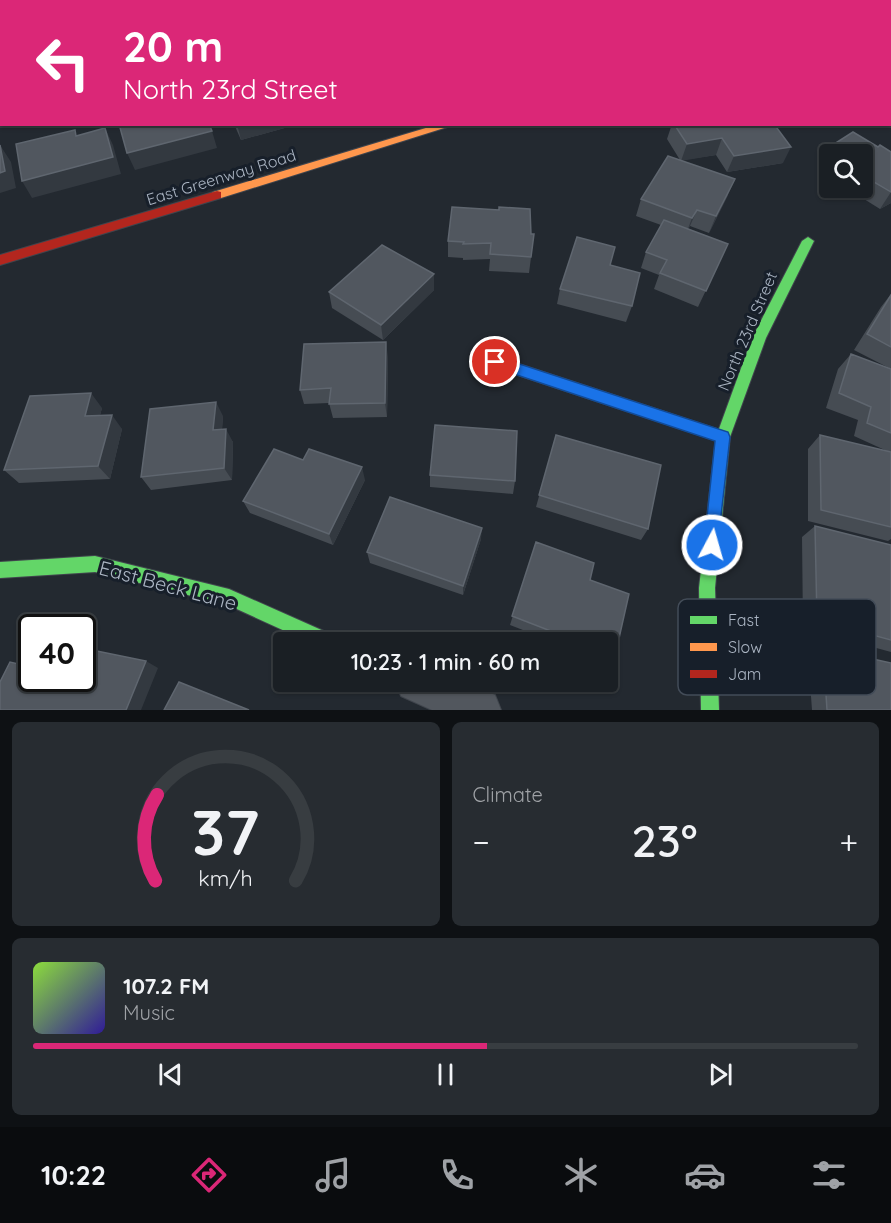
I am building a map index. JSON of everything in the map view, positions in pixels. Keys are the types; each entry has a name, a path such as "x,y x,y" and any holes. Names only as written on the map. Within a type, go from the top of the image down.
{"street":[{"name":"East Greenway Road","path":"0,260 445,126"},
{"name":"North 23rd Street","path":"707,599 723,437 759,338 808,241"},
{"path":"495,362 723,437"},
{"name":"East Beck Lane","path":"0,570 95,564 229,597 307,632"},
{"path":"440,692 480,710"},
{"name":"North 23rd Street","path":"710,695 710,710"}],"building":[{"path":"120,126 210,126 212,131 127,153"},
{"path":"675,126 775,126 791,147 734,156 722,138 687,144"},
{"path":"105,128 113,157 22,181 16,144 75,130 76,136"},
{"path":"853,132 873,144 834,144"},
{"path":"873,144 878,147 880,145 891,152 891,192 873,181"},
{"path":"0,145 5,171 0,173"},
{"path":"668,156 735,179 716,216 697,210 692,218 641,199"},
{"path":"452,207 530,209 531,234 534,234 531,257 490,254 491,243 463,244 464,242 448,241"},
{"path":"664,220 728,244 706,291 660,273 667,260 646,252"},
{"path":"577,237 615,247 610,265 640,273 632,306 560,289"},
{"path":"382,245 434,274 381,325 329,292"},
{"path":"891,295 891,347 867,334"},
{"path":"386,342 385,403 329,404 331,388 300,390 304,344"},
{"path":"851,354 891,369 891,433 867,423 871,407 839,393"},
{"path":"91,393 85,416 112,415 98,466 4,470 30,396"},
{"path":"216,402 213,430 226,429 224,468 141,477 150,409"},
{"path":"435,425 517,431 515,481 430,475"},
{"path":"556,435 661,465 648,529 539,495"},
{"path":"820,435 891,452 891,527 821,510"},
{"path":"274,449 303,460 309,449 362,467 329,534 243,501"},
{"path":"390,497 482,528 463,586 367,552"},
{"path":"815,526 891,545 891,640 876,636 876,599 817,599"},
{"path":"536,542 594,563 590,580 629,594 618,643 618,632 553,632 512,616"},
{"path":"96,651 146,661 126,710 0,710 0,682 10,662 18,664 18,692 96,692"},
{"path":"876,660 891,663 891,710 827,710 826,695 876,695"},
{"path":"179,682 249,710 164,710"}],"traffic: fast":[{"path":"707,599 723,437 759,338 808,241"},
{"path":"0,570 95,564 229,597 307,632"},
{"path":"710,695 710,710"}],"traffic: slow":[{"path":"217,195 445,126"}],"traffic: jam":[{"path":"0,260 217,195"},
{"path":"495,362 723,437"}],"route":[{"path":"495,362 723,437 712,545"}]}
